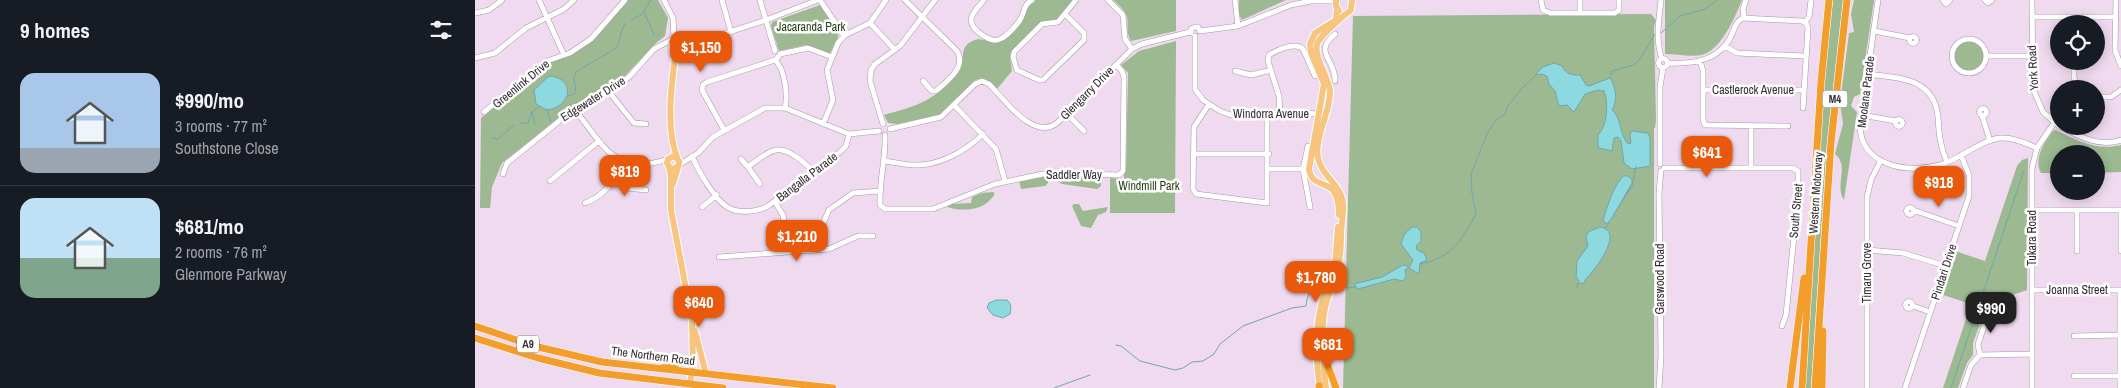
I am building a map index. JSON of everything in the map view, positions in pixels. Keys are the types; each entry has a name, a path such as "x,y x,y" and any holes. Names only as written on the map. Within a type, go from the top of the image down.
{"highway":[{"name":"Western Motorway","path":"1801,388 1821,82 1829,0"},
{"name":"Western Motorway","path":"1815,388 1831,142 1847,0"},
{"name":"M4","path":"1790,388 1807,250 1811,241"},
{"path":"1821,290 1824,299 1823,388"},
{"name":"The Northern Road","path":"475,326 519,342 563,354 608,362 833,388"},
{"name":"The Northern Road","path":"475,338 529,356 589,371 690,386 723,388"},
{"path":"1322,350 1336,388"},
{"path":"659,369 689,360"},
{"path":"690,386 694,372"}],"main road":[{"path":"1333,278 1339,200 1334,190 1317,182 1310,174 1309,167 1318,136 1328,114 1330,94 1317,54 1318,41 1353,8 1352,0"},
{"path":"1336,3 1340,12 1347,12"},
{"path":"1321,388 1315,337 1320,310 1341,254 1343,203 1339,189 1323,170 1319,162 1317,152 1319,114 1324,83 1311,53 1310,44 1315,33 1336,20 1336,3"},
{"path":"678,43 672,72 672,134 668,158 671,176 671,198 686,295 706,374"},
{"path":"671,198 678,166 672,134"},
{"path":"668,158 677,157"},
{"path":"669,167 673,169 678,166"},
{"path":"1321,388 1325,311 1329,288"},
{"path":"686,295 689,360 694,372"},
{"path":"692,320 694,372"}],"street":[{"path":"475,13 489,10 502,0"},
{"path":"539,0 564,55"},
{"path":"475,58 495,53 526,28 566,8 573,0"},
{"name":"Greenlink Drive","path":"485,112 547,61 572,52 593,37 625,0"},
{"path":"664,0 671,12 678,43"},
{"path":"722,0 731,32 819,0 844,36"},
{"path":"760,0 775,51"},
{"path":"823,124 833,100 827,74 838,42 844,36 870,23 886,0"},
{"path":"905,0 957,51 960,57 957,70 937,91 931,91 923,81"},
{"path":"883,124 870,74 874,66 895,50 935,0"},
{"path":"984,0 971,17 971,23 982,36 998,40 1019,21 1024,7 1032,0"},
{"path":"1065,14 1084,31 1085,36 1083,40 1043,80 1038,80 1017,69 1013,57 1014,52 1041,25 1056,23 1076,0"},
{"path":"1108,0 1123,15 1125,39 1132,49"},
{"path":"1235,0 1238,26"},
{"path":"1541,0 1542,8 1546,13 1614,13 1618,11 1619,0"},
{"path":"1580,0 1580,13"},
{"path":"1661,0 1658,43 1662,59 1667,63 1700,62 1715,54 1725,46 1739,20 1744,17 1801,20 1805,22"},
{"path":"1744,17 1743,9 1746,0"},
{"path":"1805,22 1809,18 1811,0"},
{"name":"Moolana Parade","path":"1878,0 1860,129 1863,142 1869,152 1881,162"},
{"path":"1943,0 1947,4 1950,0"},
{"path":"1985,0 1988,3 1991,0"},
{"name":"York Road","path":"2032,0 2032,84 2035,97 2043,112 2050,118"},
{"path":"2116,0 2115,50 2121,66"},
{"path":"1193,34 1198,36 1200,31 1238,26 1291,2 1336,3"},
{"path":"2032,17 2050,17"},
{"path":"2105,17 2115,17"},
{"path":"1803,108 1807,28 1805,22"},
{"path":"870,23 895,50"},
{"name":"Glengarry Drive","path":"890,128 939,118 975,84 982,81 989,84 1027,123 1035,128 1053,126 1132,49 1142,44 1193,34 1191,29 1195,27 1198,27 1200,31"},
{"path":"1874,31 1910,38"},
{"name":"Edgewater Drive","path":"503,174 507,163 562,118 609,92 630,76 654,49 663,44 693,43 731,32"},
{"name":"Windorra Avenue","path":"1193,34 1195,86 1199,96 1209,104 1227,115 1319,114"},
{"path":"1335,34 1326,43 1325,52 1333,68 1335,81"},
{"path":"1970,39 1982,45 1986,56 1981,68 1968,73 1956,67 1952,54 1957,44 1970,39"},
{"path":"1280,113 1279,96 1268,59 1271,54 1298,46 1303,49 1315,76"},
{"path":"1725,46 1737,53 1805,56"},
{"path":"724,130 704,94 703,84 774,60 780,54 804,48 832,57"},
{"path":"1986,56 2032,56"},
{"name":"Garswood Road","path":"1659,388 1661,355 1659,193 1662,168 1660,87 1663,68 1658,63 1662,59"},
{"path":"774,60 779,64 787,93 785,108"},
{"path":"1700,62 1703,71 1703,125 1788,126"},
{"path":"1663,68 1667,63"},
{"name":"Saddler Way","path":"880,191 881,206 884,209 933,209 1005,181 1051,173 1122,174 1124,77 1116,64"},
{"path":"1324,71 1333,68"},
{"path":"1235,71 1251,75 1271,70"},
{"path":"1867,74 1908,80 1918,84 1927,91 1936,108 1941,147 1947,162"},
{"name":"Castlerock Avenue","path":"1703,90 1804,90"},
{"path":"2105,98 2109,98 2121,90"},
{"path":"609,92 633,121 646,124"},
{"path":"1209,104 1194,127 1193,189 1196,194 1267,204 1269,196 1267,114"},
{"path":"954,105 997,149 1005,181"},
{"path":"678,166 699,153 710,139 765,108 785,108 849,134 879,131"},
{"path":"575,110 616,159 632,164 654,163 668,158"},
{"path":"1067,114 1084,131"},
{"path":"1861,114 1896,121"},
{"path":"1982,115 1990,141"},
{"path":"824,250 824,221 829,210 853,193 880,191 885,135 889,133 890,128 888,124 883,124"},
{"path":"879,131 879,126 883,124"},
{"path":"1751,126 1751,168"},
{"path":"879,131 882,135 885,135"},
{"name":"Tukara Road","path":"2032,388 2032,168 2037,148 2050,133"},
{"name":"Bangalla Parade","path":"692,156 697,169 727,207 739,211 759,210 775,202 844,149 849,134"},
{"path":"884,161 915,165 930,163 968,148 983,134"},
{"name":"York Road","path":"2081,135 2097,142 2110,143 2121,140"},
{"path":"1881,162 1901,167 1930,167 1947,162 1990,141 2011,139 2037,148"},
{"path":"550,181 599,141"},
{"path":"1308,146 1303,169 1310,207"},
{"path":"748,167 777,150 804,161 813,172"},
{"path":"1193,154 1269,154"},
{"name":"Pindari Drive","path":"1905,388 1959,226 1970,186 1969,172 1961,155"},
{"path":"677,157 692,156"},
{"path":"741,159 760,184"},
{"path":"585,203 594,199 614,181 623,162"},
{"name":"Timaru Grove","path":"1867,388 1868,191 1881,162"},
{"path":"654,163 669,167"},
{"name":"South Street","path":"1662,168 1794,168 1799,174 1786,315 1782,326"},
{"path":"1269,169 1303,169"},
{"path":"614,181 627,188 646,190"},
{"path":"702,207 717,195"},
{"path":"775,202 783,215 789,252"},
{"path":"1913,210 1959,226"},
{"path":"2032,210 2121,210 2121,251"},
{"path":"2077,210 2077,251"},
{"path":"722,255 824,250 858,236 873,236"},
{"path":"1867,250 1903,253 1945,266"},
{"name":"Joanna Street","path":"2032,290 2121,290"},
{"path":"2120,388 2121,290"},
{"path":"1913,306 1931,312"},
{"path":"1980,355 1978,344 1989,312"},
{"path":"2074,336 2120,335"},
{"path":"1963,388 1971,365 1980,355 2032,354"},
{"path":"2074,376 2120,376"}],"green space":[{"path":"628,0 658,0 668,18 665,36 621,80 591,101 567,111 502,163 492,187 490,208 480,208 481,118 550,62 572,55 592,41"},
{"path":"1036,0 1073,0 1057,20 1041,22 1012,51 1010,55 1012,71 997,89 987,80 978,79 939,115 897,124 888,123 884,115 916,105 942,90 961,68 964,49 967,45 978,39 1001,41 1032,2"},
{"path":"1113,0 1176,0 1176,31 1131,41 1127,30 1127,17 1121,7"},
{"path":"1239,0 1286,0 1242,20 1239,15"},
{"path":"1665,0 1742,0 1726,32 1715,47 1701,55 1692,56 1665,54"},
{"path":"1833,0 1843,0 1827,142 1811,388 1804,388 1825,72"},
{"path":"1854,0 1874,0 1860,94 1854,97 1851,106 1857,112 1844,200 1840,189 1841,164 1835,154 1843,124 1840,103 1849,33 1854,32 1851,14"},
{"name":"Jacaranda Park","path":"820,5 838,32 838,37 830,53 806,45 779,51 771,26 772,22"},
{"path":"1651,14 1656,20 1654,26 1656,120 1654,128 1654,388 1343,388 1353,16"},
{"name":"Windmill Park","path":"1176,41 1175,213 1110,213 1110,178 1124,179 1124,170 1126,170 1128,73 1121,65 1139,51"},
{"path":"1969,41 1975,42 1983,50 1983,62 1975,70 1969,71 1963,70 1955,62 1954,56 1955,50 1963,42"},
{"path":"2050,135 2067,135 2092,145 2050,145 2050,173 2041,173 2038,162 2039,156"},
{"path":"2121,145 2121,172 2105,173 2105,147"},
{"path":"2028,158 2027,290 1987,304 1973,343 1973,355 1967,363 1958,388 1943,388 1971,304 1940,294 1955,251 1985,261 2017,166 2022,160"},
{"path":"1049,176 1048,183 1045,186 1021,189 1019,181"},
{"path":"1057,177 1101,178 1101,186 1097,189 1062,184 1056,180"},
{"path":"994,192 994,196 988,202 974,209 963,210 947,207 952,204 971,203 972,197 982,193"},
{"path":"1079,204 1083,211 1108,207 1106,212 1098,215 1091,228 1081,226 1072,206"}],"shaded area":[{"path":"1554,63 1562,66 1569,74 1580,75 1586,85 1589,86 1610,78 1615,94 1612,110 1617,117 1623,136 1628,144 1631,143 1630,134 1632,131 1648,133 1650,138 1650,166 1632,169 1624,163 1621,141 1618,137 1614,138 1612,151 1599,148 1598,135 1605,121 1606,114 1606,96 1604,91 1598,90 1585,94 1574,112 1567,105 1559,106 1555,91 1549,84 1547,76 1542,74 1535,75 1543,67"},
{"path":"549,76 564,82 567,87 567,93 562,104 547,110 536,104 534,90"},
{"path":"1623,176 1628,176 1632,183 1607,224 1603,220 1613,192"},
{"path":"1412,227 1417,227 1421,232 1421,241 1416,246 1417,250 1424,253 1427,260 1420,263 1419,274 1409,268 1413,260 1401,244 1404,235"},
{"path":"1600,227 1607,230 1610,236 1606,252 1585,282 1581,284 1576,277 1577,261 1588,246 1586,237 1588,232"},
{"path":"1403,265 1408,266 1408,268 1405,270 1406,277 1403,281 1394,279 1358,289 1354,284 1382,277"},
{"path":"996,300 1007,300 1010,303 1010,314 1003,318 993,315 987,308 989,303"}],"waterway":[{"path":"631,20 641,15 651,0"},
{"path":"1661,33 1680,16 1705,9 1717,0"},
{"path":"644,12 654,34"},
{"path":"568,96 576,93 574,77 576,72 616,48 625,24"},
{"path":"1610,77 1612,71 1634,65 1642,56 1655,34 1657,34"},
{"path":"1420,264 1431,261 1448,252 1455,247 1466,232 1476,214 1471,174 1488,132 1496,120 1505,114 1507,107 1522,88 1536,75"},
{"path":"521,123 528,123 532,112 539,107"},
{"path":"547,110 551,122"},
{"path":"532,112 535,124"},
{"path":"491,138 498,139 514,125"},
{"path":"1614,214 1632,186 1636,166"},
{"path":"1951,388 2024,170"},
{"path":"1605,229 1609,222"},
{"path":"1116,345 1121,346 1140,361 1175,370 1183,368 1192,362 1203,361 1214,354 1220,344 1243,326 1292,308 1306,306 1311,290 1326,281"},
{"path":"1577,288 1578,283"},
{"path":"1335,284 1349,288 1355,287"},
{"path":"1054,388 1090,375"}]}
